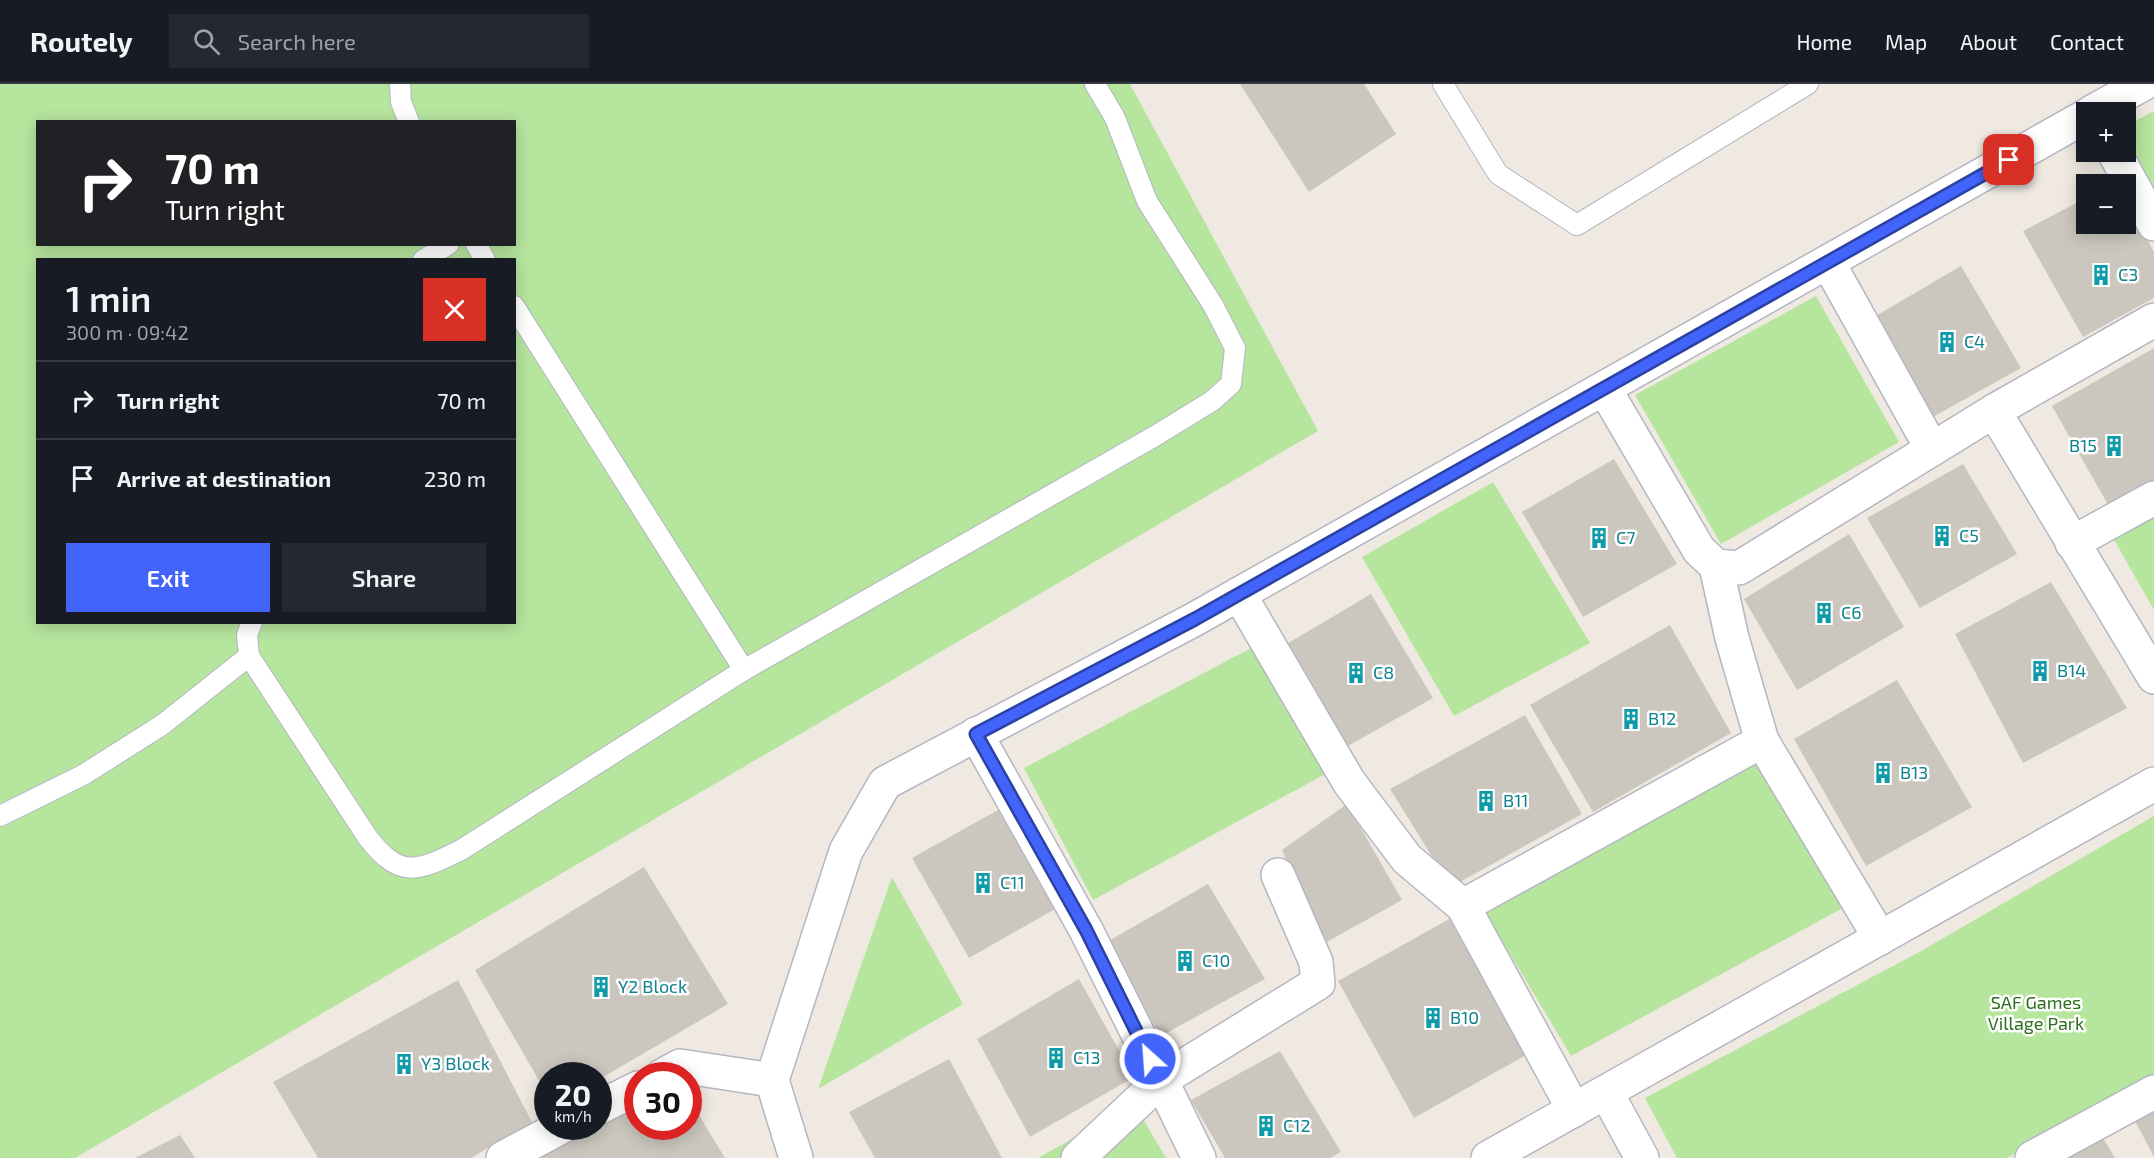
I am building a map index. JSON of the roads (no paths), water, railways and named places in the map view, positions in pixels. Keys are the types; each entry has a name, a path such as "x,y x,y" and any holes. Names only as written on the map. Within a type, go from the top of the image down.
{"street":[{"path":"2110,102 2143,84"},
{"path":"796,1158 772,1080 846,851 885,783 1239,594 1829,264 2076,122"},
{"path":"2120,162 2154,224"},
{"path":"1829,264 1932,449"},
{"path":"1716,566 1739,568 1994,411 2154,320"},
{"path":"1604,388 1699,550 1716,566 1732,638 1762,741 1880,938"},
{"path":"1994,411 2154,677"},
{"path":"2072,543 2154,498"},
{"path":"1239,594 1349,782 1407,859 1463,906 1574,1110"},
{"path":"976,734 1086,930 1199,1158"},
{"path":"1463,906 1762,741"},
{"path":"1488,1158 2154,784"},
{"path":"1078,1158 1161,1080 1318,983 1316,962 1278,874"},
{"path":"702,1069 772,1080"},
{"path":"1606,1092 1642,1158"},
{"path":"2032,1158 2154,1092"},
{"path":"502,1158 536,1140"}],"lane":[{"path":"400,84 401,102 408,120"},
{"path":"251,624 248,635 249,656 368,838 384,857 407,869 433,864 461,850 744,670 1155,436 1212,401 1231,384 1235,348 1213,305 1147,201 1115,118 1095,84"},
{"path":"1443,84 1498,174 1577,225 1808,84"},
{"path":"426,258 446,246"},
{"path":"516,309 744,670"},
{"path":"0,816 83,775 162,725 249,656"}],"place":[{"name":"C3","path":"2101,275"},
{"name":"C4","path":"1947,342"},
{"name":"B15","path":"2114,446"},
{"name":"C5","path":"1942,536"},
{"name":"C7","path":"1599,538"},
{"name":"C6","path":"1824,613"},
{"name":"B14","path":"2040,671"},
{"name":"C8","path":"1356,673"},
{"name":"B12","path":"1631,719"},
{"name":"B13","path":"1883,773"},
{"name":"B11","path":"1486,801"},
{"name":"C11","path":"983,883"},
{"name":"C10","path":"1185,961"},
{"name":"Y2 Block","path":"601,987"},
{"name":"B10","path":"1433,1018"},
{"name":"C13","path":"1056,1058"},
{"name":"Y3 Block","path":"404,1064"},
{"name":"C12","path":"1266,1126"}],"park label":[{"name":"SAF Games Village Park","path":"2036,1013"}]}
